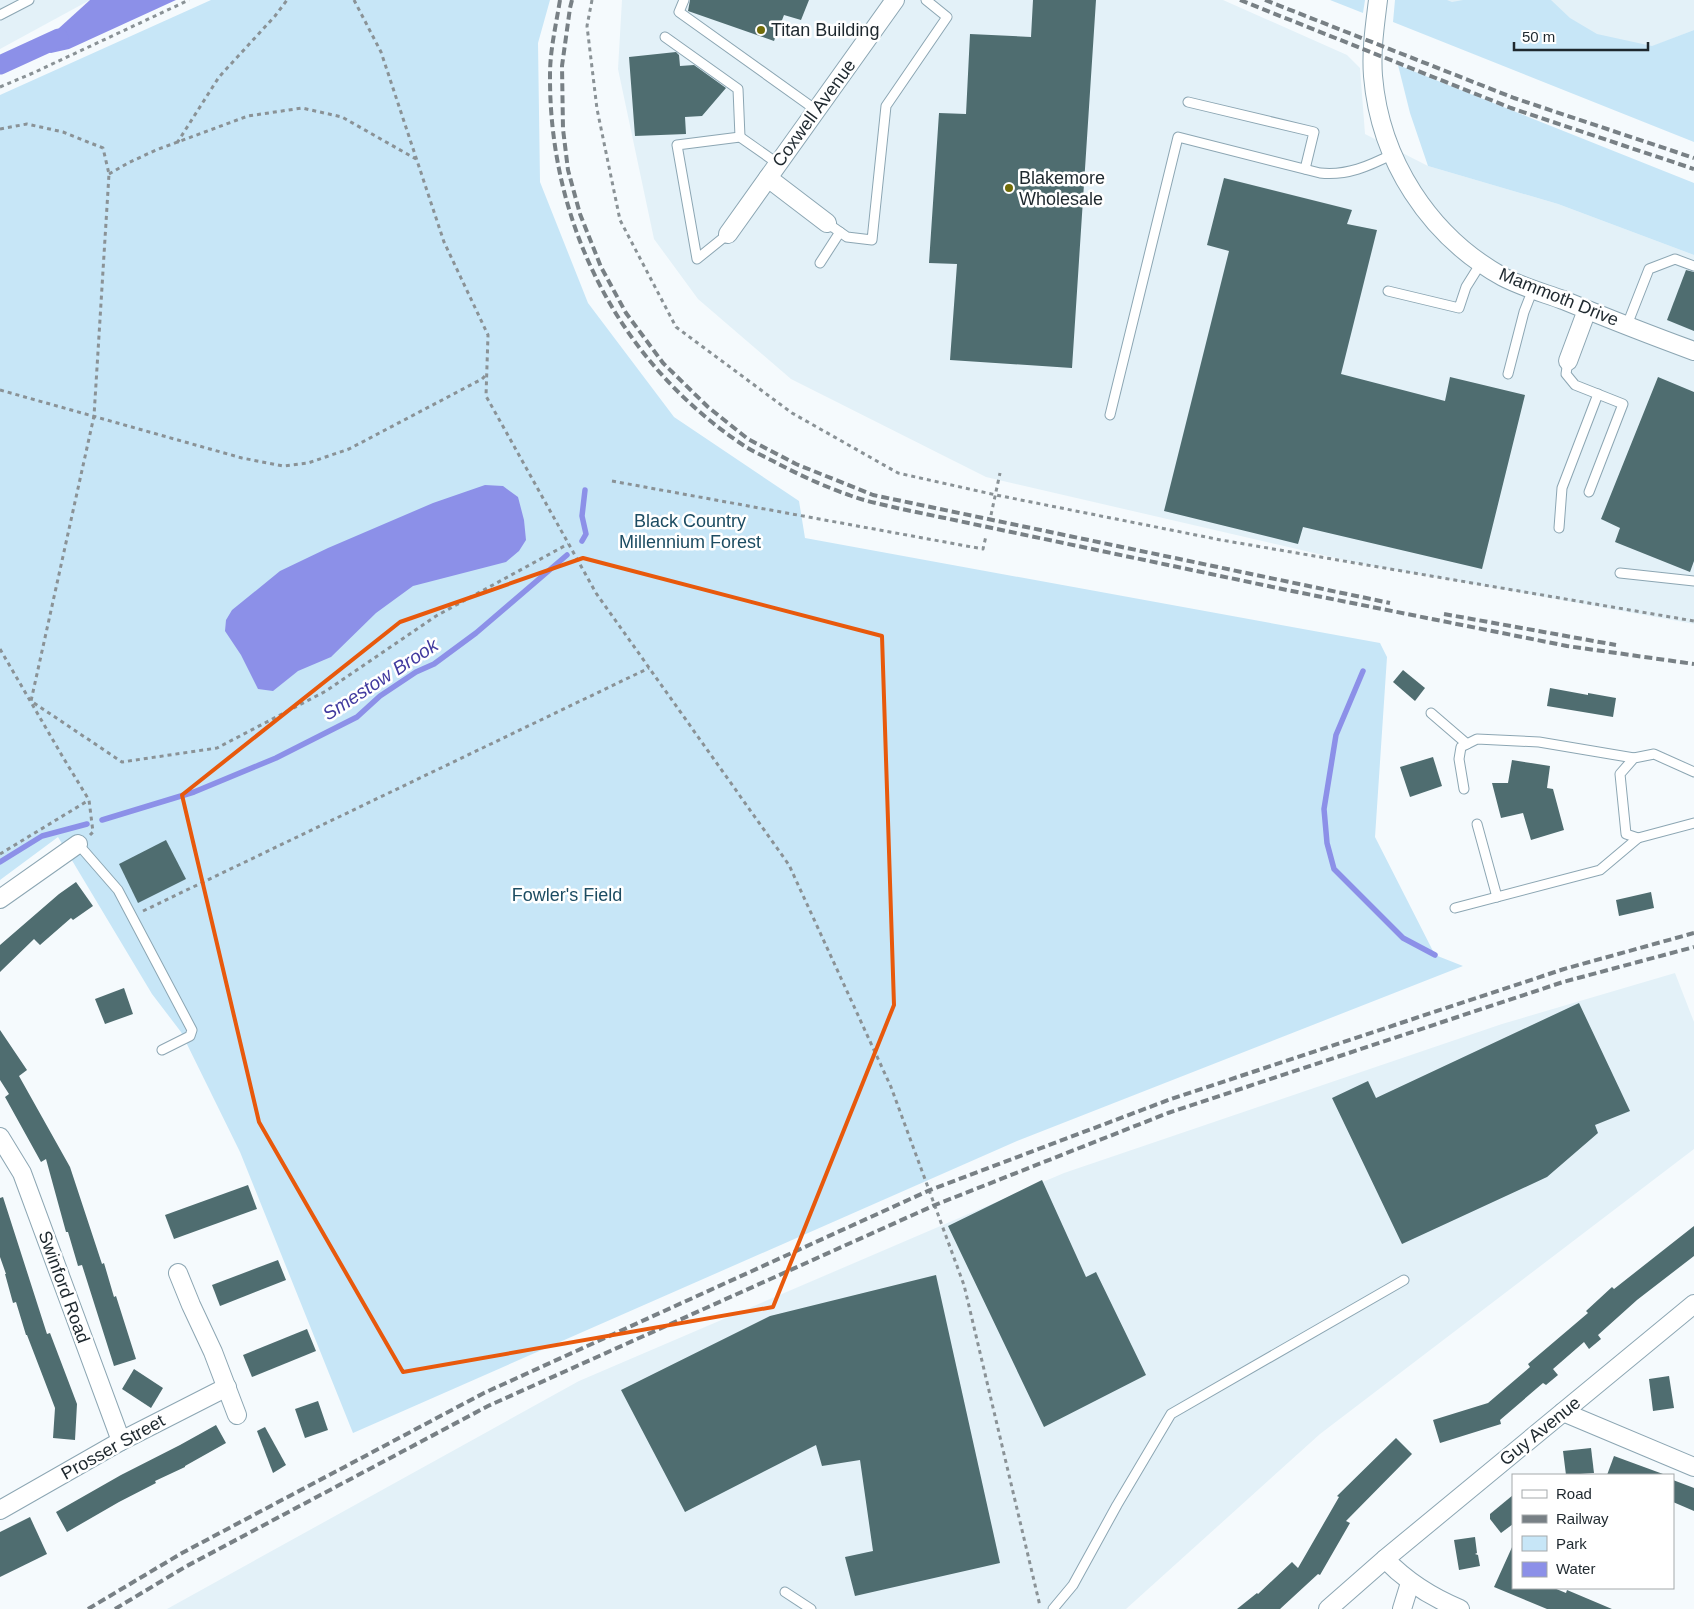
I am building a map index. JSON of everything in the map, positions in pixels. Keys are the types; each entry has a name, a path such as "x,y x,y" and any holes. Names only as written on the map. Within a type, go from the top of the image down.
{"street":[{"name":"Coxwell Avenue","path":"728,234 895,0"},
{"name":"Mammoth Drive","path":"1378,0 1373,46 1373,75 1378,109 1387,142 1393,154 1415,196 1440,229 1466,254 1504,277 1694,352"},
{"name":"Coxwell Avenue","path":"773,170 833,227"},
{"path":"1568,361 1587,310"},
{"path":"0,899 78,844"},
{"name":"Swinford Road","path":"0,1137 22,1173 121,1441"},
{"path":"178,1273 213,1352 237,1415"},
{"name":"Guy Avenue","path":"1328,1609 1385,1559 1694,1304"},
{"name":"Prosser Street","path":"0,1510 121,1441 227,1387"},
{"path":"1563,1412 1694,1467"},
{"path":"1385,1559 1410,1583 1460,1609"},
{"path":"1402,1609 1410,1583"}],"lane":[{"path":"0,15 29,0"},
{"path":"684,0 679,12 816,110"},
{"path":"820,263 833,227 847,237 872,240 886,106 947,17 926,0"},
{"path":"665,37 738,89 740,137 773,170"},
{"path":"1188,102 1314,132 1305,169"},
{"path":"728,234 697,259 677,145 740,137"},
{"path":"1110,415 1178,137 1305,169 1333,174 1345,173 1374,164 1393,154"},
{"path":"1627,326 1649,269 1675,259 1694,266"},
{"path":"1388,291 1460,308 1466,287 1481,263"},
{"path":"1508,374 1524,312 1533,289"},
{"path":"1568,361 1566,374 1575,385 1623,404 1589,492"},
{"path":"1559,528 1562,488 1598,394"},
{"path":"1620,573 1694,581"},
{"path":"1430,713 1467,744"},
{"path":"1464,789 1459,759 1461,748 1477,739 1539,742 1634,758 1654,754 1694,772"},
{"path":"1634,758 1620,774 1626,834 1638,838"},
{"path":"1455,908 1600,870 1638,838 1694,823"},
{"path":"1477,824 1497,897"},
{"path":"78,844 118,890 192,1030 190,1036 162,1050"},
{"path":"1053,1609 1073,1585 1117,1504 1171,1414 1404,1280"},
{"path":"785,1592 811,1609"}],"path":[{"path":"0,88 189,0"},
{"path":"176,143 219,77 275,16 287,0"},
{"path":"354,0 381,52 444,242 488,335 486,396 596,593 789,865 891,1087 964,1284 1040,1609"},
{"path":"592,0 586,26 597,109 620,220 676,327 792,413 898,473 996,495 1221,540 1694,621"},
{"path":"109,174 128,162 248,116 302,108 342,117 417,159"},
{"path":"0,129 27,124 63,132 103,148 109,174 94,416 31,702"},
{"path":"0,390 242,458 283,466 308,463 349,449 482,379 487,374"},
{"path":"992,515 1000,473"},
{"path":"612,481 983,549 986,536"},
{"path":"31,702 122,762 217,748 326,691 436,616 568,544"},
{"path":"0,649 89,800 94,832 78,844"},
{"path":"132,917 649,668"},
{"path":"0,854 89,800"}],"highlighted area":[{"path":"583,558 882,636 894,1005 773,1307 403,1372 259,1122 182,795 400,622"}],"shaded area":[{"path":"0,0 90,0 0,49"},
{"path":"622,0 1223,0 1347,55 1360,68 1365,134 1428,166 1558,204 1694,255 1694,624 1357,563 986,477 791,379 698,299 654,239 618,69"},
{"path":"1395,0 1694,0 1694,30 1557,84"},
{"path":"1675,973 1694,1022 1694,1149 1320,1434 1126,1609 167,1609 579,1381 1064,1173 1502,1024"}],"green space":[{"name":"Fowler's Field","path":"211,0 550,0 538,43 540,182 588,303 674,417 799,501 805,538 1380,643 1387,657 1375,837 1435,955 1463,966 1017,1141 353,1433 240,1152 181,1032 152,994 58,837 0,880 0,95"},
{"path":"1330,0 1365,0 1363,13"},
{"path":"1395,0 1447,0 1452,2 1463,0 1551,0 1570,18 1597,34 1652,46 1694,30 1694,142 1393,22"},
{"path":"1398,65 1694,183 1694,255 1558,204 1428,166 1410,113"}],"water":[{"path":"90,0 176,0 69,49 51,53 36,49"},
{"path":"485,485 503,486 518,497 524,520 526,540 519,551 506,562 413,586 376,613 331,657 298,671 273,691 258,689 241,655 225,631 226,620 232,610 280,571 328,548 433,503"}],"building":[{"name":"Titan Building","path":"690,0 809,0 801,20 784,15 774,41 688,11"},
{"name":"Blakemore Wholesale","path":"1033,0 1096,0 1072,368 950,360 957,264 929,263 939,113 966,114 970,34 1031,37"},
{"path":"676,52 679,55 680,66 694,65 726,88 702,116 685,117 686,134 635,136 629,57"},
{"path":"1224,178 1352,210 1347,224 1377,230 1341,374 1445,401 1450,377 1525,395 1482,569 1303,527 1298,544 1164,511 1229,251 1207,245"},
{"path":"1686,270 1694,272 1694,331 1667,320"},
{"path":"1658,377 1694,392 1694,561 1690,572 1615,542 1620,528 1601,519"},
{"path":"1403,670 1425,688 1415,701 1393,682"},
{"path":"1550,688 1616,698 1613,717 1547,706"},
{"path":"1433,757 1442,786 1410,797 1400,767"},
{"path":"1512,760 1550,766 1547,788 1553,789 1564,830 1531,840 1523,813 1501,818 1492,783 1508,783"},
{"path":"166,840 186,879 138,903 119,864"},
{"path":"76,882 93,906 73,920 71,918 40,945 34,939 0,972 0,945 59,894"},
{"path":"1651,892 1654,908 1619,916 1616,900"},
{"path":"124,988 133,1014 105,1024 95,999"},
{"path":"1579,1003 1630,1111 1595,1125 1598,1133 1547,1177 1402,1244 1332,1098 1368,1081 1376,1098"},
{"path":"0,1030 27,1070 19,1076 70,1167 102,1264 104,1263 114,1297 116,1296 136,1359 114,1366 82,1265 78,1266 68,1232 66,1232 46,1159 41,1162 5,1097 9,1094 0,1080"},
{"path":"1042,1180 1086,1277 1096,1272 1146,1375 1044,1427 948,1226"},
{"path":"248,1185 257,1209 174,1239 165,1215"},
{"path":"3,1197 47,1334 50,1333 77,1404 75,1440 53,1438 55,1408 26,1335 16,1302 13,1303 0,1257 0,1198"},
{"path":"1694,1226 1694,1256 1637,1300 1598,1335 1601,1339 1589,1349 1584,1342 1553,1369 1558,1375 1546,1385 1543,1383 1500,1420 1501,1424 1440,1443 1433,1420 1488,1403 1530,1367 1528,1364 1588,1313 1586,1311 1612,1287 1614,1289"},
{"path":"278,1260 286,1280 220,1306 212,1285"},
{"path":"936,1275 1000,1563 855,1596 845,1557 873,1551 860,1460 822,1466 816,1445 685,1512 621,1390 770,1316"},
{"path":"307,1329 316,1351 252,1377 243,1355"},
{"path":"134,1369 163,1388 151,1408 122,1389"},
{"path":"1669,1376 1674,1408 1653,1411 1649,1379"},
{"path":"318,1401 328,1430 305,1438 295,1409"},
{"path":"216,1425 226,1443 185,1467 155,1481 156,1483 67,1532 56,1512"},
{"path":"265,1427 286,1465 273,1473 257,1431"},
{"path":"1396,1438 1412,1454 1346,1521 1350,1523 1320,1575 1318,1574 1280,1609 1237,1609 1258,1594 1292,1562 1298,1568 1339,1497 1337,1496"},
{"path":"1591,1448 1594,1473 1566,1474 1563,1451"},
{"path":"1614,1456 1663,1474 1607,1474"},
{"path":"1674,1480 1694,1488 1694,1511 1674,1502"},
{"path":"1512,1496 1512,1525 1501,1533 1490,1519 1490,1514"},
{"path":"30,1517 47,1554 0,1577 0,1532"},
{"path":"1475,1537 1477,1553 1475,1554 1478,1555 1480,1566 1459,1570 1454,1540"},
{"path":"1512,1547 1512,1589 1556,1589 1566,1593 1567,1590 1612,1609 1547,1609 1494,1587"}],"waterway":[{"path":"0,65 59,38"},
{"name":"Smestow Brook","path":"582,541 586,534 582,516 585,490"},
{"name":"Smestow Brook","path":"102,820 194,792 276,758 357,717 380,696 416,672 434,664 476,633 567,555"},
{"path":"1363,671 1336,735 1324,809 1327,843 1334,869 1403,938 1435,955"},
{"name":"Smestow Brook","path":"0,862 42,836 87,824"}],"railway":[{"path":"560,0 550,66 553,130 562,184 578,236 600,285 627,331 660,373 699,411 743,445 830,488 861,499 897,508 1287,590 1567,646 1694,664"},
{"path":"572,0 562,66 563,129 568,170 580,214 601,267 626,313 663,363 708,407 748,439 796,464 873,495 1390,603"},
{"path":"1240,0 1511,108 1694,169"},
{"path":"1265,0 1514,98 1694,158"},
{"path":"1444,614 1616,645"},
{"path":"88,1609 182,1553 484,1393 930,1190 1171,1099 1564,969 1694,933"},
{"path":"115,1609 185,1567 488,1406 935,1205 1168,1113 1563,982 1694,947"}],"place":[{"name":"Titan Building","path":"761,30"},
{"name":"Blakemore Wholesale","path":"1009,188"}],"park label":[{"name":"Black Country Millennium Forest","path":"690,531"}]}
